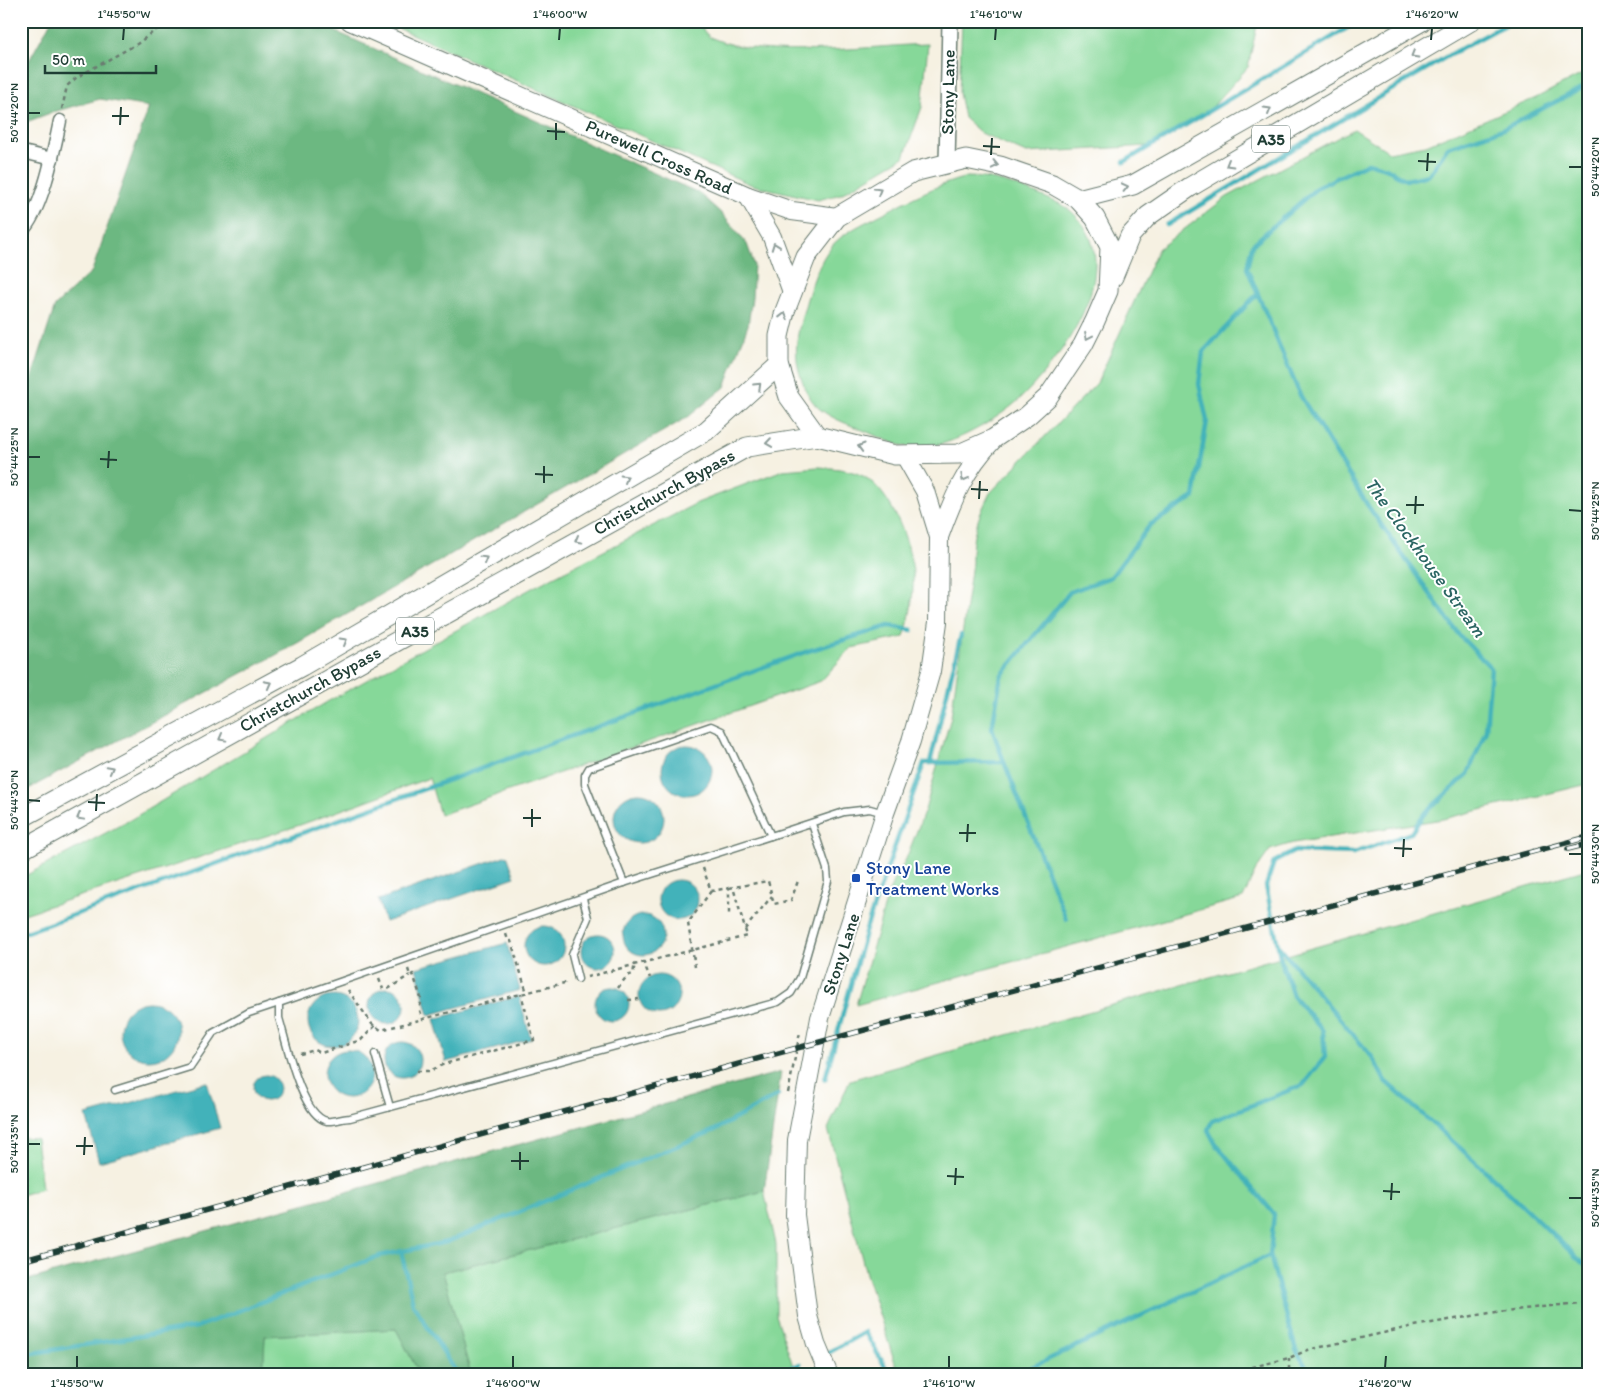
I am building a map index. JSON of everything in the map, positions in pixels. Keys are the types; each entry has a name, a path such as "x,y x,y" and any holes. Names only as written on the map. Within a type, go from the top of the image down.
{"main road":[{"name":"Purewell Cross Road","path":"350,21 748,196 792,211 837,217"},
{"name":"A35","path":"1078,199 1133,185 1422,21"},
{"name":"A35","path":"1108,291 1130,236 1148,216 1190,187 1472,21"},
{"path":"966,159 1000,166 1052,184 1078,199 1095,218 1110,247 1108,291 1083,345 1048,397 1027,416 993,439 959,454 905,456 865,449 817,436 789,397 779,365 779,336 792,292 806,257 837,217 912,172 947,164 966,159"},
{"name":"Purewell Cross Road","path":"748,196 772,237 792,292"},
{"name":"Christchurch Bypass","path":"21,818 302,666 706,431 779,365"},
{"name":"Christchurch Bypass","path":"21,850 746,447 817,436"},
{"name":"Stony Lane","path":"939,537 953,498 974,459 993,439"},
{"name":"Stony Lane","path":"829,1375 816,1344 808,1316 795,1215 797,1140 820,1018 885,813 911,741 932,671 938,613 939,537 925,491 905,456"}],"street":[{"name":"Stony Lane","path":"947,164 950,21"},
{"path":"21,232 30,224 52,159 60,121"},
{"path":"23,152 52,159"}],"lane":[{"path":"624,883 585,784 585,776 589,768 673,737 711,726 722,731 771,836"},
{"path":"115,1090 190,1068 213,1033 250,1013 583,899 624,883 812,824 844,812 870,809 885,813"},
{"path":"279,1003 278,1018 305,1100 313,1113 326,1121 350,1118 778,1002 791,994 800,978 828,881 827,869 812,824"},
{"path":"578,979 572,955 588,918 583,899"},
{"path":"375,1054 390,1107"}],"path":[{"path":"60,121 67,86 77,77 137,44 168,21"},
{"path":"700,859 711,891"},
{"path":"695,967 688,923 711,891 768,880 774,904 791,900 798,881"},
{"path":"729,888 729,916"},
{"path":"745,929 772,896"},
{"path":"504,926 508,940 511,941 526,993"},
{"path":"643,961 650,978"},
{"path":"618,988 627,976 633,974 635,964"},
{"path":"388,988 410,975"},
{"path":"344,981 358,1006 375,1026 381,1030 423,1019"},
{"path":"417,1071 430,1071 444,1064 534,1040 521,994"},
{"path":"628,1000 640,999"},
{"path":"291,1056 315,1050 321,1053 361,1040 375,1026"},
{"path":"1221,1375 1288,1358 1308,1350 1414,1326 1496,1312 1588,1302"},
{"path":"1288,1358 1289,1375"}],"green space":[{"path":"51,21 312,21 699,193 722,214 747,244 754,264 748,325 725,387 688,417 287,649 21,793 21,450 31,380 55,306 92,271 149,107 100,99 53,112 21,124 21,75"},
{"path":"382,21 697,21 712,38 734,45 760,49 788,51 928,44 922,107 904,157 841,194 818,200 752,185"},
{"path":"962,21 1258,21 1248,67 1207,113 1148,146 1026,153 981,133 964,118 959,93"},
{"path":"1588,71 1588,784 1443,819 1293,843 1270,850 1256,870 1243,898 856,1005 889,891 906,859 925,810 951,717 973,544 976,526 982,510 990,493 1097,383 1158,249 1227,197 1354,129 1389,152 1426,145 1536,98"},
{"path":"967,177 986,178 1013,185 1056,202 1071,211 1088,233 1095,257 1093,282 1085,308 1073,333 1040,377 1015,403 979,428 940,445 920,448 903,446 836,419 821,410 813,402 805,388 797,363 798,332 819,266 828,250 840,238 913,198 934,188"},
{"path":"818,467 847,470 863,476 882,493 897,518 908,546 913,572 911,605 904,637 851,648 821,681 440,815 429,778 300,825 21,915 21,878 130,820 327,702 534,587 697,503 783,470"},
{"path":"1588,869 1588,1375 899,1375 866,1274 828,1129 850,1080"},
{"path":"781,1072 764,1191 443,1272 471,1375 420,1375 396,1329 265,1336 263,1375 21,1375 21,1282"},
{"path":"21,1137 36,1138 42,1189 21,1195"},
{"path":"764,1191 776,1244 776,1315 796,1375 471,1375 443,1272"},
{"path":"396,1329 420,1375 263,1375 265,1336"}],"water":[{"path":"687,745 696,747 707,756 712,770 710,779 701,790 687,795 678,793 667,784 662,770 664,761 673,750"},
{"path":"639,793 648,795 659,804 664,818 662,827 653,838 639,843 630,841 619,832 614,818 616,809 625,798"},
{"path":"507,855 515,877 385,922 378,900"},
{"path":"678,880 692,886 698,900 692,914 678,920 664,914 658,900 664,886"},
{"path":"643,915 657,921 663,935 657,949 643,955 629,949 623,935 629,921"},
{"path":"544,926 558,932 564,946 558,960 544,966 530,960 524,946 530,932"},
{"path":"598,934 610,939 615,951 610,963 598,968 586,963 581,951 586,939"},
{"path":"507,943 520,990 429,1015 416,968"},
{"path":"659,975 673,981 679,995 673,1009 659,1015 645,1009 639,995 645,981"},
{"path":"612,987 624,992 629,1004 624,1016 612,1021 600,1016 595,1004 600,992"},
{"path":"387,988 394,989 400,993 404,999 404,1013 400,1019 394,1023 387,1024 380,1023 374,1019 370,1013 369,1006 370,999 374,993 380,989"},
{"path":"333,996 342,998 353,1007 358,1021 356,1030 347,1041 333,1046 324,1044 313,1035 308,1021 310,1012 319,1001"},
{"path":"519,996 531,1039 446,1062 434,1019"},
{"path":"143,1002 155,1002 170,1010 178,1025 178,1037 170,1052 155,1060 143,1060 128,1052 120,1037 120,1025 128,1010"},
{"path":"402,1042 409,1043 415,1047 419,1053 419,1067 415,1073 409,1077 402,1078 395,1077 389,1073 385,1067 384,1060 385,1053 389,1047 395,1043"},
{"path":"343,1050 353,1050 365,1057 372,1069 372,1079 365,1091 353,1098 343,1098 335,1094 328,1087 324,1079 324,1069 328,1061 335,1054"},
{"path":"266,1075 275,1079 279,1088 275,1097 266,1101 257,1097 253,1088 257,1079"},
{"path":"207,1082 220,1128 99,1162 86,1115"}],"waterway":[{"path":"1124,162 1359,21"},
{"path":"1167,225 1451,54 1512,21"},
{"name":"The Clockhouse Stream","path":"1311,1375 1296,1350 1270,1255 1274,1214 1215,1143 1208,1130 1212,1121 1303,1085 1325,1057 1323,1031 1293,996 1281,961 1266,886 1274,862 1295,851 1354,853 1411,833 1424,814 1468,774 1486,730 1491,668 1459,635 1368,506 1300,395 1247,268 1252,245 1318,187 1368,163 1386,168 1406,180 1429,175 1448,147 1503,129 1588,85"},
{"path":"825,1079 866,929 924,763 1004,762 992,728 1001,676 1070,592 1111,577 1150,525 1194,497 1207,421 1199,384 1203,352 1257,294"},
{"path":"21,934 808,651 889,626 912,630"},
{"path":"930,763 961,635"},
{"path":"1004,762 1066,919"},
{"path":"1280,948 1373,1058 1385,1081 1488,1173 1588,1268"},
{"path":"21,1355 197,1327 379,1256 447,1242 715,1130 778,1095"},
{"path":"401,1251 413,1304 458,1375"},
{"path":"1015,1375 1270,1255"},
{"path":"828,1353 865,1332 890,1375"},
{"path":"774,1375 800,1364"}],"railway":[{"path":"21,1261 786,1051 1588,837"},
{"path":"1568,849 1588,844"}],"place":[{"name":"Stony Lane Treatment Works","path":"856,878"}]}
